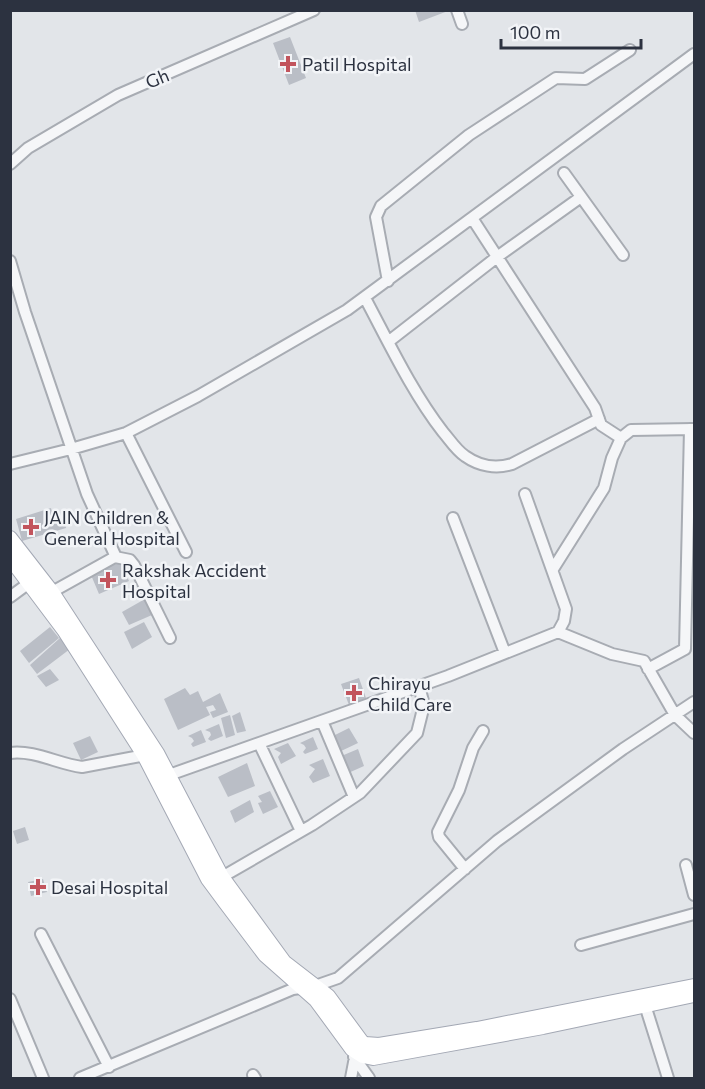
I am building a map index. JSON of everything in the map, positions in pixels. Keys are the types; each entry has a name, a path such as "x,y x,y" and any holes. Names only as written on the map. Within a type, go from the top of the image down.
{"main road":[{"path":"10,538 52,592 150,754 208,879 265,955 316,1000 355,1054 373,1058 409,1046 477,1029 694,986"},
{"path":"10,558 64,630 150,754 169,775 222,877 284,962 328,996 356,1036 365,1044 409,1046 694,995"}],"street":[{"name":"Gh","path":"10,164 28,148 118,94 314,10"},
{"path":"457,10 462,24"},
{"path":"388,280 376,217 381,206 461,141 556,78 585,79 630,50"},
{"path":"10,464 126,433 198,396 347,310 694,54"},
{"path":"564,173 623,255"},
{"path":"388,342 497,257 581,197"},
{"path":"472,218 595,408 601,425 621,438"},
{"path":"10,261 71,449 114,557"},
{"path":"364,298 436,422 458,451 478,463 499,467 512,464 599,419"},
{"path":"553,569 604,488 612,458 621,438 631,430 692,429 684,649 648,669"},
{"path":"126,433 186,552"},
{"path":"169,775 419,686 558,632 564,621 566,609 525,494"},
{"path":"453,518 505,653"},
{"path":"52,592 114,557 130,560 170,638"},
{"path":"10,597 29,583"},
{"path":"558,632 612,654 644,661 675,715 694,733"},
{"path":"222,877 354,797 417,733 424,705 419,686"},
{"path":"80,1078 300,987 315,986 338,978 497,841 623,749 694,702"},
{"path":"322,721 354,797"},
{"path":"465,869 439,837 438,831 459,790 472,751 483,731"},
{"path":"259,743 301,831"},
{"path":"11,753 24,751 71,766 82,767 150,754"},
{"path":"686,865 694,895"},
{"path":"581,945 694,914"},
{"path":"41,934 109,1067"},
{"path":"10,999 43,1078"},
{"path":"645,1005 668,1078"},
{"path":"351,1078 355,1054"},
{"path":"355,1054 369,1078"}],"building":[{"path":"415,10 448,10 448,11 419,22"},
{"path":"290,37 306,78 289,85 273,43"},
{"path":"51,508 54,521 64,518 66,528 22,541 16,519"},
{"path":"120,562 129,581 99,594 91,575"},
{"path":"145,599 152,615 129,625 122,612"},
{"path":"144,622 152,637 132,649 124,632"},
{"path":"50,627 59,638 29,663 20,651"},
{"path":"60,638 70,649 37,674 30,665"},
{"path":"50,669 59,680 46,687 37,676"},
{"path":"359,678 366,698 349,705 341,684"},
{"path":"185,688 190,695 198,691 203,702 220,693 228,712 213,718 210,712 216,710 213,705 206,707 210,715 178,730 164,699"},
{"path":"240,712 246,731 237,733 232,716"},
{"path":"230,715 235,735 226,738 221,718"},
{"path":"219,724 223,736 211,741 208,739 210,732 205,730"},
{"path":"349,728 358,743 339,752 331,737"},
{"path":"201,730 206,742 193,747 191,744 194,741 188,736"},
{"path":"90,736 98,752 81,760 73,743"},
{"path":"313,737 318,749 305,754 303,752 306,748 300,743"},
{"path":"288,743 296,756 281,764 278,757 281,753 274,749"},
{"path":"358,749 364,766 346,774 339,757"},
{"path":"323,759 330,776 313,783 309,777 315,769 309,765"},
{"path":"247,763 255,786 228,797 218,777"},
{"path":"270,791 278,807 263,814 258,803 262,802 258,796"},
{"path":"250,800 254,812 235,823 230,811"},
{"path":"25,827 29,840 17,844 13,831"},
{"path":"43,879 47,892 31,896 28,882"}],"place":[{"name":"Patil Hospital","path":"288,64"},
{"name":"JAIN Children & General Hospital","path":"31,527"},
{"name":"Rakshak Accident Hospital","path":"108,580"},
{"name":"Chirayu Child Care","path":"354,693"},
{"name":"Desai Hospital","path":"38,887"}]}
